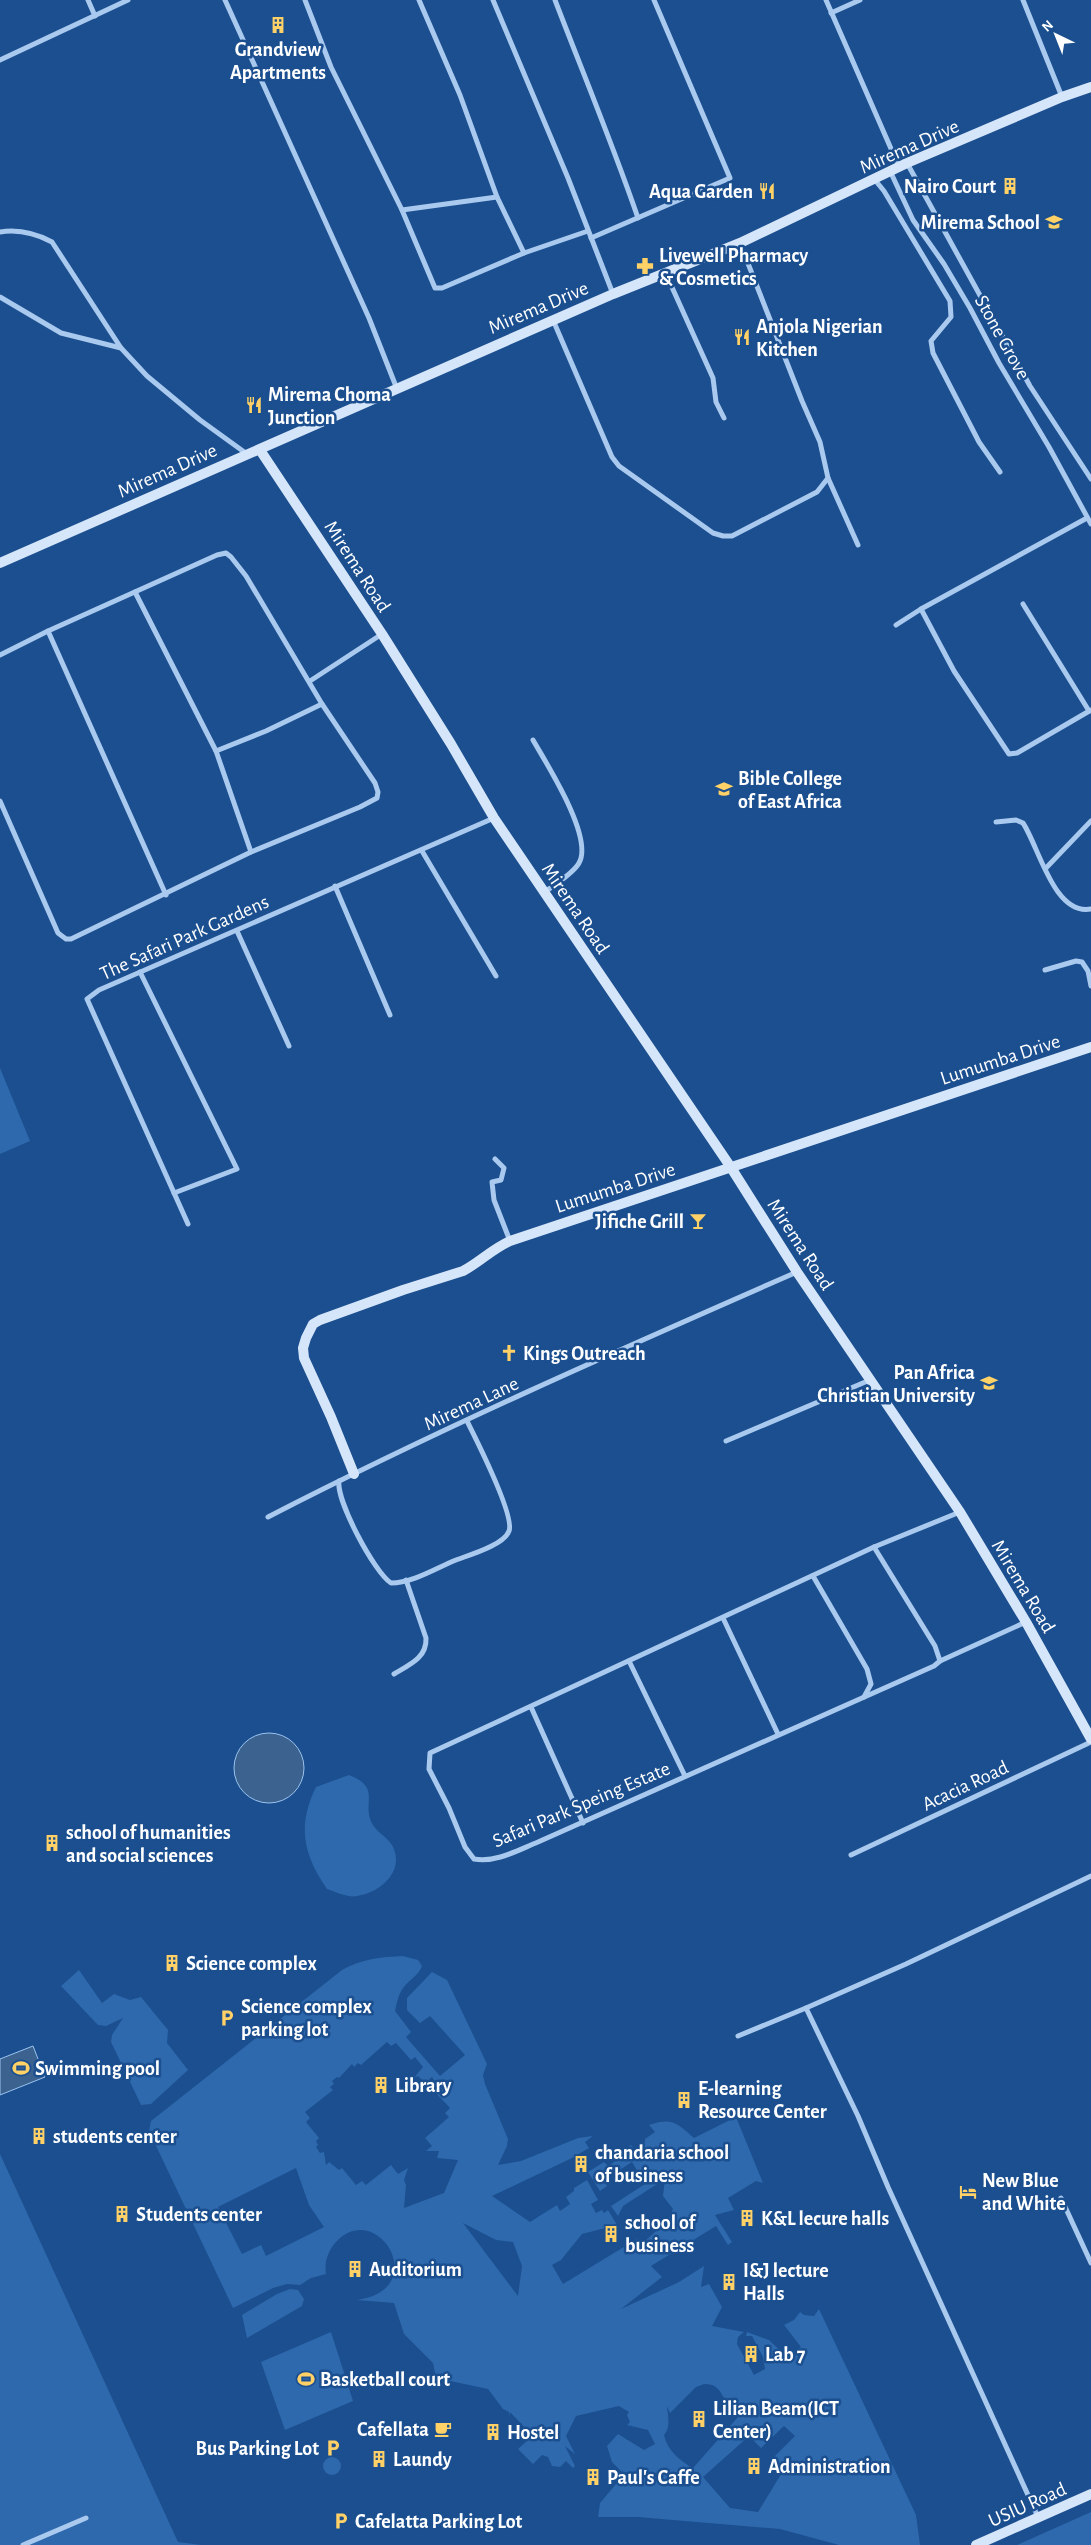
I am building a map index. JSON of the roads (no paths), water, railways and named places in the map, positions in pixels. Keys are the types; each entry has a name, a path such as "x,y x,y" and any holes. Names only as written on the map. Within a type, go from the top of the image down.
{"street":[{"path":"88,0 96,16"},
{"path":"0,60 128,0"},
{"path":"225,0 369,318 397,389"},
{"path":"305,0 331,68 402,210 435,288 442,288 524,253 588,230"},
{"path":"419,0 460,95 497,197 524,253"},
{"path":"493,0 568,178 614,294"},
{"path":"555,0 622,169 638,218"},
{"path":"591,238 730,178 654,0"},
{"path":"826,0 899,168 1016,361 1091,479"},
{"path":"831,13 860,0"},
{"path":"1023,0 1062,97"},
{"name":"Mirema Drive","path":"0,563 553,320 740,243 899,168 1062,97 1091,87"},
{"name":"Stone Grove","path":"899,168 913,220 944,264 970,308 1091,524"},
{"path":"875,180 884,191 951,306 951,317 931,341 933,353 979,442 1000,472"},
{"path":"402,210 497,197"},
{"path":"0,232 16,230 37,234 52,242 121,348 155,382 200,420 248,454"},
{"path":"740,243 820,442 828,478 858,545"},
{"path":"666,274 713,378 716,402 724,418"},
{"path":"0,297 61,333 121,348"},
{"path":"553,320 612,457 619,466 713,533 732,536 746,530 817,492 828,478"},
{"name":"Mirema Road","path":"260,450 382,634 451,744 494,818 730,1166 797,1272 960,1512 1026,1622 1091,1740"},
{"path":"896,625 921,609 1087,518"},
{"path":"0,655 48,631 217,555 226,553 246,576 322,704 375,783 378,792 377,798 251,852 166,895 71,939 61,937 0,801"},
{"path":"135,592 216,751 251,852"},
{"path":"921,609 954,671 1009,754 1017,753 1090,710 1023,604"},
{"path":"48,631 166,895"},
{"path":"310,681 382,634"},
{"path":"216,751 266,731 322,704"},
{"path":"532,740 567,801 581,841 582,855 579,863 544,893"},
{"name":"The Safari Park Gardens","path":"188,1224 87,999 99,990 237,931 335,886 422,851 494,818"},
{"path":"996,822 1016,820 1023,823 1058,895 1070,905 1091,909"},
{"path":"1046,868 1091,821"},
{"path":"422,851 496,976"},
{"path":"335,886 390,1015"},
{"path":"237,931 289,1046"},
{"path":"1045,970 1076,961 1082,962 1088,971 1091,986"},
{"path":"140,972 237,1169 174,1193"},
{"name":"Lumumba Drive","path":"354,1474 332,1417 304,1358 304,1343 313,1324 349,1309 463,1271 477,1264 488,1252 510,1241 1091,1047"},
{"path":"495,1159 504,1168 501,1180 492,1182 494,1200 510,1241"},
{"name":"Mirema Lane","path":"268,1517 339,1481 467,1421 723,1303 797,1272"},
{"path":"726,1441 871,1379"},
{"path":"339,1481 340,1495 346,1511 381,1575 391,1582 406,1580 474,1554 501,1540 509,1531 509,1517 467,1421"},
{"name":"Safari Park Speing Estate","path":"960,1512 874,1547 531,1707 439,1747 430,1753 429,1769 449,1808 464,1847 474,1859 491,1860 583,1822 934,1666 940,1661 1026,1622"},
{"path":"874,1547 935,1646 940,1661"},
{"path":"813,1576 867,1669 871,1684 863,1697"},
{"path":"394,1674 417,1660 426,1647 426,1638 406,1580"},
{"path":"723,1618 778,1734"},
{"path":"629,1661 685,1776"},
{"path":"531,1707 583,1822"},
{"name":"Acacia Road","path":"851,1855 1091,1740"},
{"path":"738,2036 906,1964 1091,1876"},
{"path":"806,2008 858,2116 888,2187 1038,2518"},
{"path":"1062,2198 1091,2263"},
{"name":"USIU Road","path":"976,2545 1091,2494"},
{"path":"23,2545 86,2518"}],"place":[{"name":"Grandview Apartments","path":"278,25"},
{"name":"Nairo Court","path":"1010,186"},
{"name":"Aqua Garden","path":"767,191"},
{"name":"Mirema School","path":"1054,222"},
{"name":"Livewell Pharmacy & Cosmetics","path":"645,266"},
{"name":"Anjola Nigerian Kitchen","path":"742,337"},
{"name":"Mirema Choma Junction","path":"254,405"},
{"name":"Bible College of East Africa","path":"724,789"},
{"name":"Jifiche Grill","path":"698,1221"},
{"name":"Kings Outreach","path":"509,1353"},
{"name":"Pan Africa Christian University","path":"989,1383"},
{"name":"school of humanities and social sciences","path":"52,1843"},
{"name":"Science complex","path":"172,1963"},
{"name":"Science complex parking lot","path":"227,2018"},
{"name":"Swimming pool","path":"21,2068"},
{"name":"Library","path":"381,2085"},
{"name":"E-learning Resource Center","path":"684,2100"},
{"name":"students center","path":"39,2136"},
{"name":"chandaria school of business","path":"581,2164"},
{"name":"New Blue and White","path":"968,2192"},
{"name":"Students center","path":"122,2214"},
{"name":"K&L lecure halls","path":"747,2218"},
{"name":"school of business","path":"611,2234"},
{"name":"Auditorium","path":"355,2269"},
{"name":"I&J lecture Halls","path":"729,2282"},
{"name":"Lab 7","path":"751,2354"},
{"name":"Basketball court","path":"306,2379"},
{"name":"Lilian Beam(ICT Center)","path":"699,2419"},
{"name":"Cafellata","path":"443,2429"},
{"name":"Hostel","path":"493,2432"},
{"name":"Bus Parking Lot","path":"333,2448"},
{"name":"Laundy","path":"379,2459"},
{"name":"Administration","path":"754,2466"},
{"name":"Paul's Caffe","path":"593,2477"},
{"name":"Cafelatta Parking Lot","path":"341,2521"}]}
